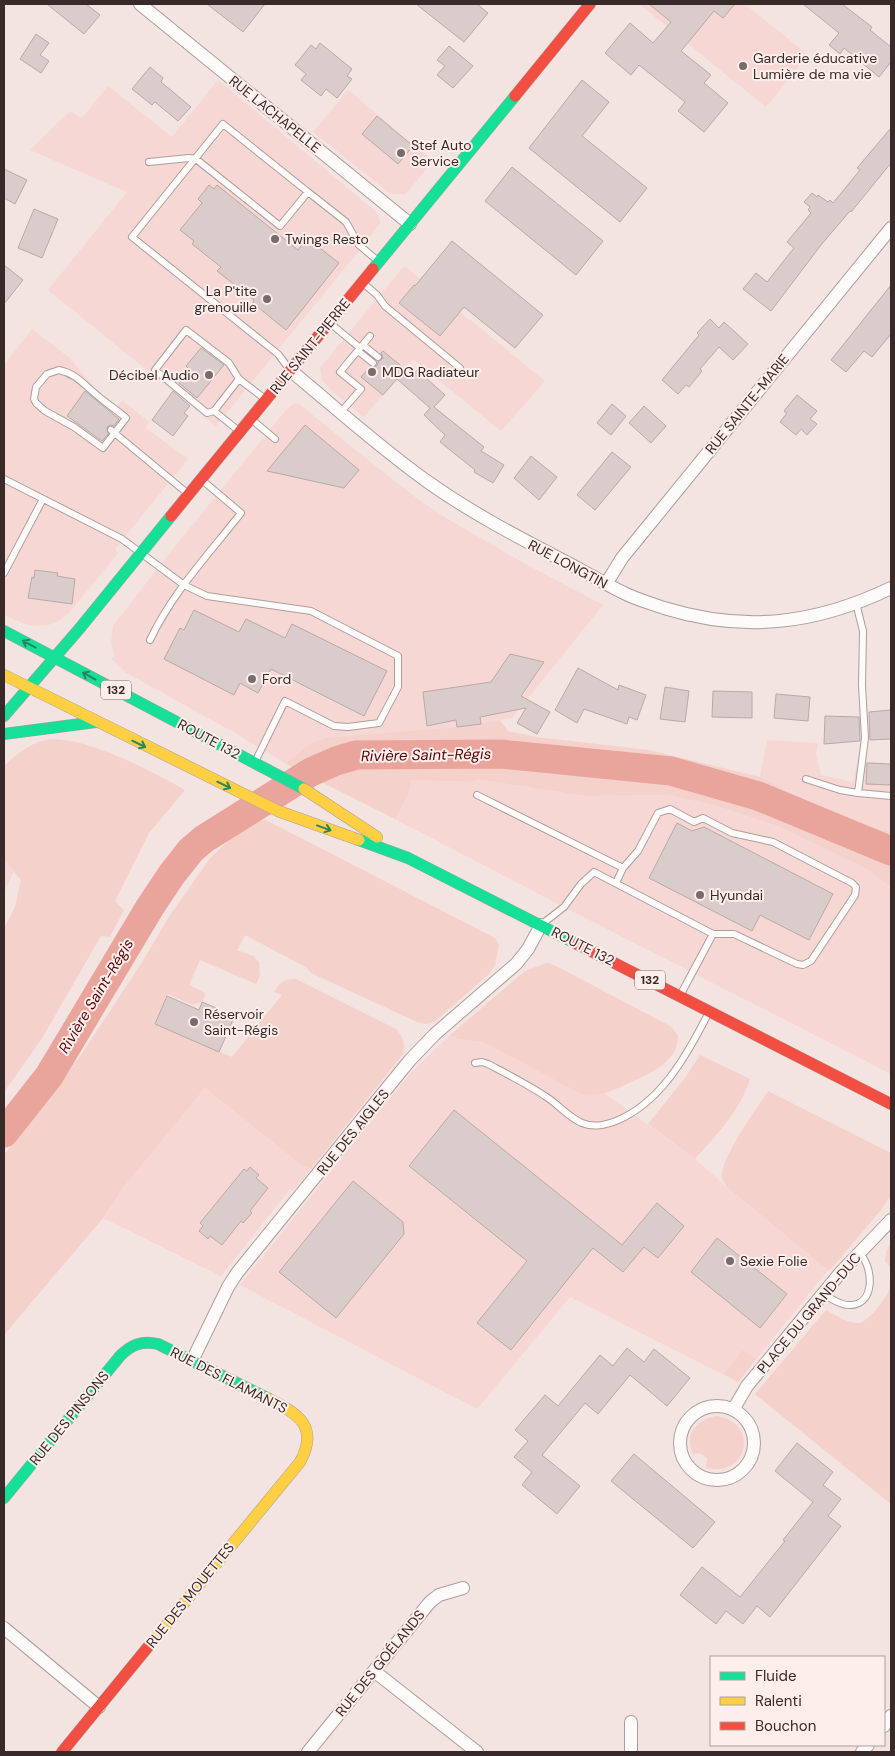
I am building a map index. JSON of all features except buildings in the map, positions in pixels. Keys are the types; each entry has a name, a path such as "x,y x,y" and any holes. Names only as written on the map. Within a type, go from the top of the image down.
{"main road":[{"name":"RUE SAINT-PIERRE","path":"4,716 380,262 590,4"},
{"name":"ROUTE 132","path":"4,631 309,792 408,858"},
{"name":"ROUTE 132","path":"4,675 278,811 408,858 891,1104"},
{"path":"4,734 96,722"},
{"name":"RUE DES FLAMANTS","path":"139,1343 158,1344 293,1412 302,1420 308,1434"},
{"name":"RUE DES PINSONS","path":"4,1498 120,1356 129,1348 139,1343"},
{"name":"RUE DES MOUETTES","path":"62,1752 300,1462 308,1446 308,1434"}],"street":[{"name":"RUE LACHAPELLE","path":"140,4 410,224"},
{"name":"RUE SAINTE-MARIE","path":"606,584 622,558 891,228"},
{"name":"RUE LONGTIN","path":"290,370 410,468 448,496 493,524 630,596 680,612 735,622 765,623 822,615 891,588"},
{"name":"RUE DES AIGLES","path":"192,1361 228,1287 238,1274 410,1060 435,1034 516,964 528,949 541,925"},
{"name":"PLACE DU GRAND-DUC","path":"733,1410 747,1386 823,1294 891,1220"},
{"path":"721,1407 733,1410 743,1417 752,1432 753,1451 748,1464 738,1473 726,1479 714,1480 697,1474 688,1466 682,1454 680,1440 684,1428 691,1417 702,1409 721,1407"},
{"name":"RUE DES GOÉLANDS","path":"308,1752 430,1602 439,1595 463,1588"},
{"path":"4,1628 99,1707"},
{"path":"374,1671 477,1752"},
{"path":"631,1722 631,1752"}],"lane":[{"path":"290,370 278,354 132,237 223,124 346,222 359,245 380,262"},
{"path":"149,162 196,159 280,226 308,192"},
{"path":"362,283 377,295 385,306 460,368"},
{"path":"329,323 361,348 378,357"},
{"path":"239,379 214,411 207,413 155,370 186,330 229,363 239,379 266,400"},
{"path":"341,412 361,389 340,372 370,336"},
{"path":"361,348 373,363"},
{"path":"53,371 69,372 81,379 96,395 126,418 113,431 103,448 36,403 34,399 36,387 42,379 53,371"},
{"path":"214,411 240,432"},
{"path":"251,418 275,438"},
{"path":"113,431 189,494"},
{"path":"4,479 122,539 184,585 207,596 311,611 398,656 398,687 379,723 348,728 334,726 285,701 254,763"},
{"path":"150,640 156,627 184,585 241,513 201,479"},
{"path":"4,573 44,499"},
{"path":"856,603 863,631 862,698 865,738 858,793"},
{"path":"806,780 840,790 891,796"},
{"path":"477,795 623,868"},
{"path":"541,925 564,908 581,884 594,872 616,884 713,934 734,934 792,962 803,965 811,961 855,895 856,887 852,883 773,842 732,833 703,818 694,822 670,809 658,813 638,851 623,868 616,884"},
{"path":"680,996 713,934"},
{"path":"475,1063 482,1062 488,1064 534,1089 581,1122 592,1126 602,1126 630,1114 644,1105 662,1087 688,1051 710,1011"},
{"path":"823,1294 846,1305 857,1304 862,1301 869,1290 869,1270 866,1261 859,1253"}],"shaded area":[{"path":"639,4 745,4 808,55 766,107"},
{"path":"218,80 375,211 380,223 216,426 48,290 127,192 30,150 70,111 82,118 108,86 172,137"},
{"path":"348,90 433,161 406,194 393,194 387,191 313,132"},
{"path":"404,266 545,381 501,431 413,359 364,417 334,393 322,380 320,368"},
{"path":"32,329 71,359 98,392 117,407 122,400 149,422 146,428 188,459 115,549 118,553 69,613 60,620 48,625 38,626 25,624 4,615 4,365"},
{"path":"298,403 419,500 446,518 520,561 603,605 512,718 457,727 327,739 310,743 286,764 237,734 125,672 111,658 115,656 111,643 113,626 286,410 293,404"},
{"path":"500,720 508,731 536,737 649,750 760,777 841,819 891,832 891,888 869,870 780,827 714,805 666,795 585,796 477,779 472,782 412,780 409,794 395,819 286,764 310,743 327,738 457,727"},
{"path":"43,740 66,740 101,750 137,765 185,790 149,833 115,901 124,910 110,937 101,936 41,1040 4,1092 4,928 15,907 21,880 4,859 4,766 25,749"},
{"path":"767,740 818,743 816,754 821,775 852,782 857,762 891,764 891,832 841,819 760,777"},
{"path":"477,779 585,796 666,795 714,805 780,827 869,870 891,888 891,1074 395,819 409,794 412,780 472,782"},
{"path":"266,820 495,938 499,945 495,965 489,974 434,1022 426,1024 417,1022 311,973 306,967 245,935 237,950 253,956 259,962 260,976 256,984 200,960 189,985 204,992 203,1001 193,1005 168,994 155,1024 232,1057 282,995 274,992 278,986 286,980 296,979 396,1029 403,1041 403,1054 311,1169 301,1165 205,1088 122,1189 103,1218 4,1335 4,1155 81,1055 141,964 170,915 211,857 233,837 258,821"},
{"path":"4,859 14,871 4,893"},
{"path":"547,963 672,1027 678,1036 677,1045 668,1060 639,1079 618,1088 606,1093 586,1095 483,1042 458,1039 450,1035 525,971"},
{"path":"450,1035 458,1039 483,1042 579,1093 596,1095 604,1093 695,1159 828,1270 738,1382 570,1297 477,1409 240,1285 407,1077"},
{"path":"700,1055 750,1079 746,1091 734,1112 695,1159 648,1124 685,1078"},
{"path":"205,1088 301,1165 311,1169 293,1191 290,1189 221,1276 103,1218 122,1189"},
{"path":"768,1091 891,1153 891,1195 881,1210 831,1269 828,1270 728,1188 722,1179 726,1159 732,1147"},
{"path":"891,1242 891,1504 755,1394 826,1310 846,1320 858,1323 862,1322 876,1310 889,1290 890,1267 885,1261"},
{"path":"743,1350 756,1359 738,1382 724,1374"},
{"path":"717,1416 731,1421 739,1428 743,1438 743,1448 739,1458 731,1465 720,1469 706,1468 707,1459 705,1457 699,1454 693,1455 690,1440 691,1434 703,1420"}],"waterway":[{"name":"Rivière Saint-Régis","path":"4,1133 49,1076 150,907 191,850 204,839 311,772 336,761 356,755 501,754 671,771 758,796 891,851"}],"traffic: fast":[{"path":"373,269 515,96"},
{"path":"4,716 80,628 171,516"},
{"path":"4,631 304,789"},
{"path":"4,734 96,722"},
{"path":"359,840 408,858 577,944"},
{"path":"4,1498 120,1356 137,1344 158,1344 269,1399"}],"traffic: slow":[{"path":"4,675 278,811 359,840"},
{"path":"304,789 377,837"},
{"path":"152,1642 300,1462 307,1440 303,1423 289,1410 269,1399"}],"traffic: jam":[{"path":"515,96 590,4"},
{"path":"171,516 373,269"},
{"path":"577,944 891,1104"},
{"path":"62,1752 152,1642"}],"place":[{"name":"Garderie éducative Lumière de ma vie","path":"743,66"},
{"name":"Stef Auto Service","path":"401,153"},
{"name":"Twings Resto","path":"275,239"},
{"name":"La P'tite grenouille","path":"267,299"},
{"name":"MDG Radiateur","path":"372,372"},
{"name":"Décibel Audio","path":"209,375"},
{"name":"Ford","path":"252,679"},
{"name":"Hyundai","path":"700,895"},
{"name":"Réservoir Saint-Régis","path":"194,1022"},
{"name":"Sexie Folie","path":"730,1261"}]}
